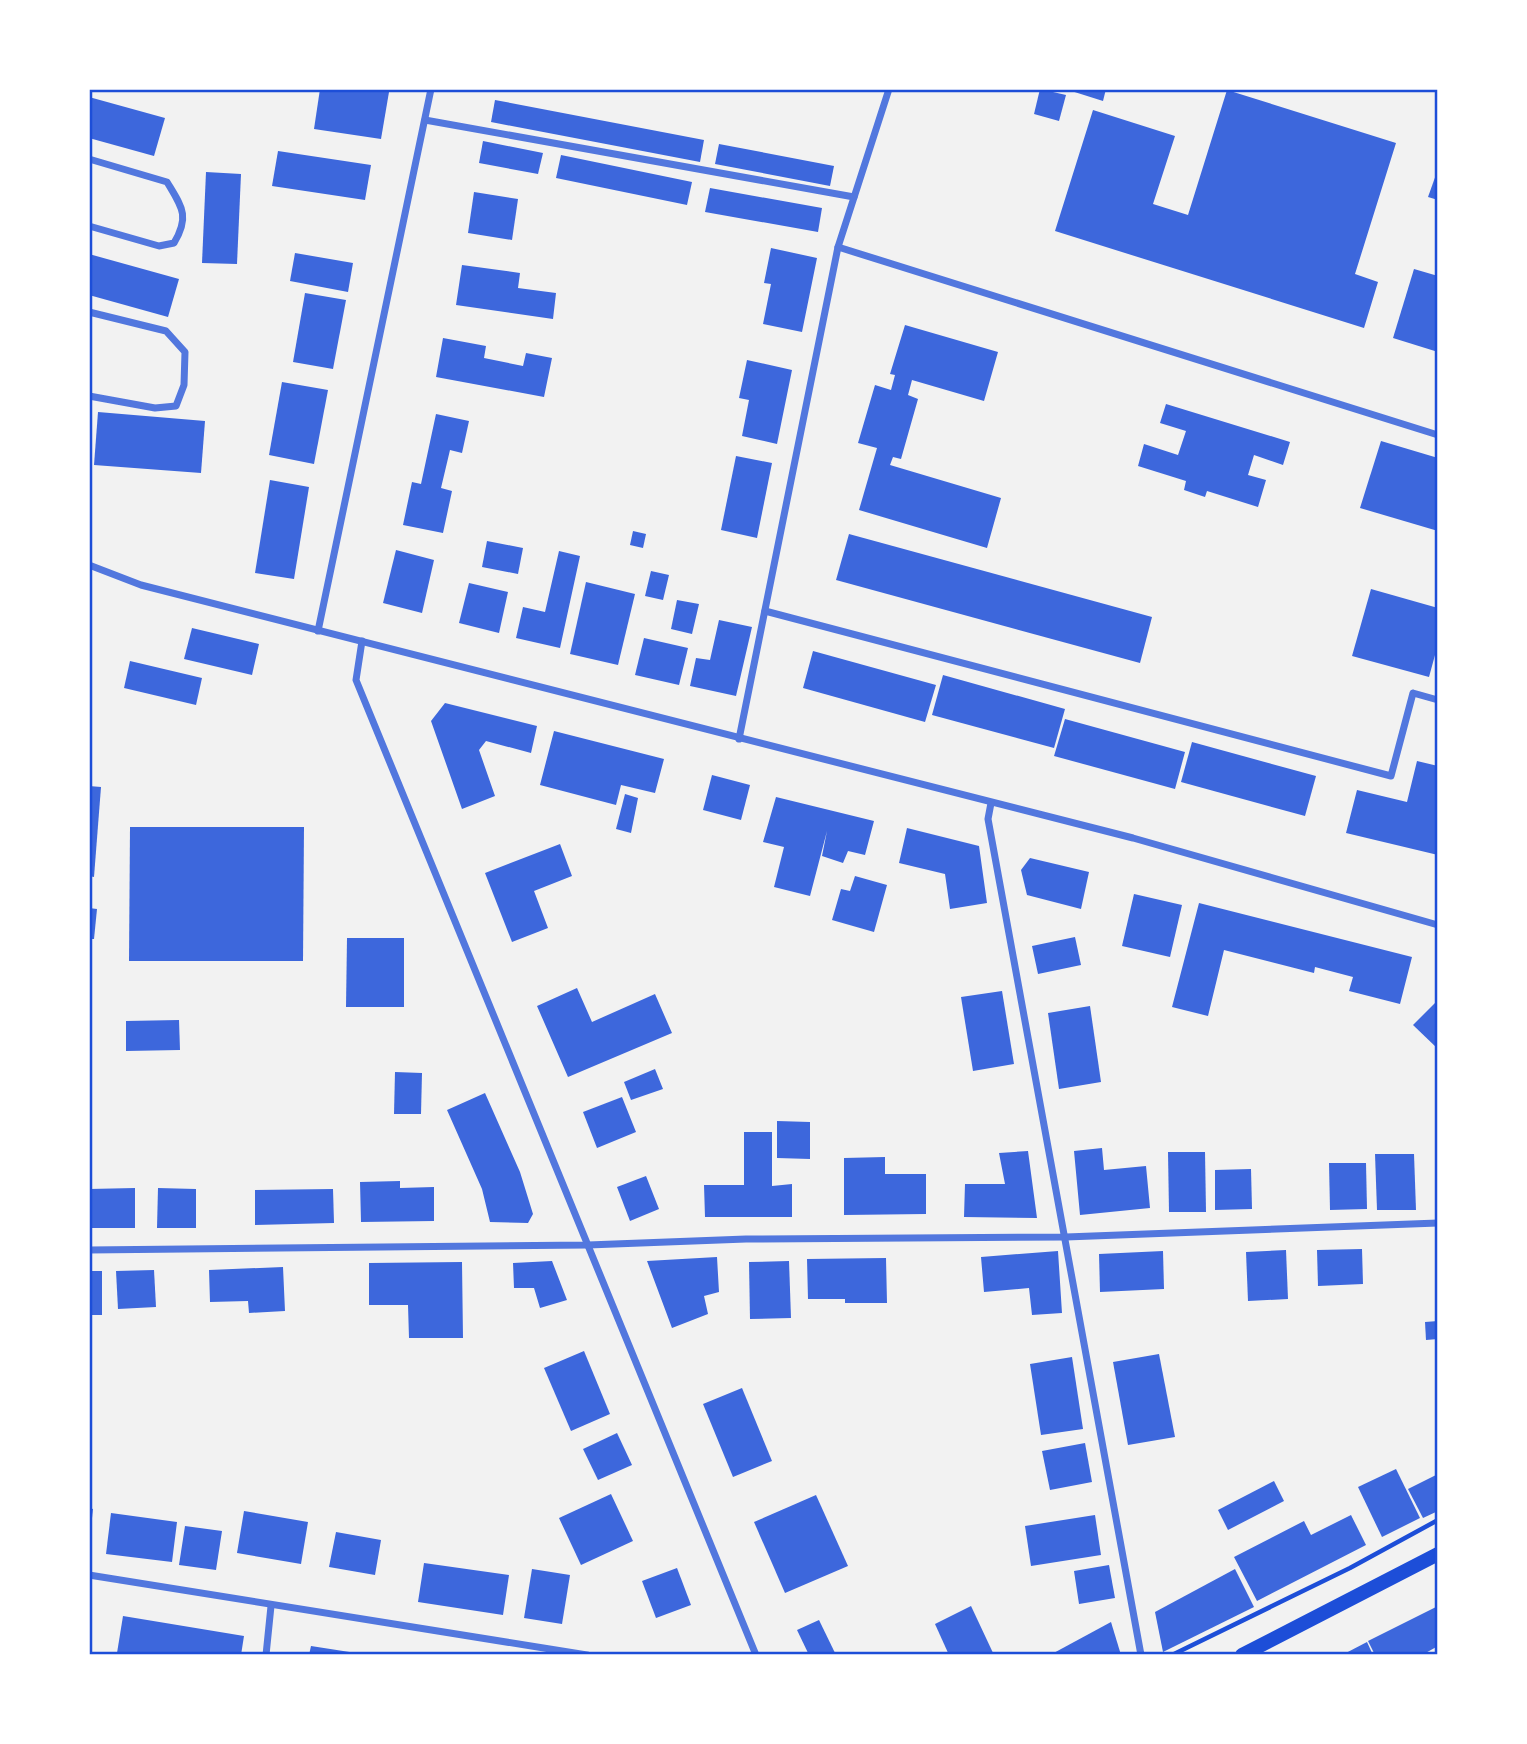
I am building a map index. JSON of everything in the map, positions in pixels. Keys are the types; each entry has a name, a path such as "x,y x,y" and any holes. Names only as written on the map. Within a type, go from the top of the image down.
{"main road":[{"path":"1242,1655 1438,1553"}],"street":[{"path":"318,631 431,89"},
{"path":"739,739 838,247 889,89"},
{"path":"425,120 854,197"},
{"path":"89,159 167,182 183,208 183,229 174,243 159,246 89,226"},
{"path":"838,247 1438,435"},
{"path":"89,313 166,331 185,352 184,386 176,406 155,408 89,396"},
{"path":"89,565 141,585 1133,838 1438,925"},
{"path":"765,611 1391,776 1413,693 1438,700"},
{"path":"362,641 356,680 756,1655"},
{"path":"991,803 988,819 1141,1655"},
{"path":"89,1250 588,1245 746,1239 1066,1237 1438,1223"},
{"path":"89,1575 587,1655"},
{"path":"265,1655 271,1606"}],"path":[{"path":"1172,1655 1350,1568 1438,1520"}],"building":[{"path":"320,89 389,92 381,139 314,129"},
{"path":"1040,89 1066,95 1059,121 1034,114"},
{"path":"1065,89 1106,89 1103,101"},
{"path":"1227,90 1396,143 1355,274 1378,282 1364,328 1055,231 1093,110 1175,136 1153,204 1188,215"},
{"path":"89,97 165,118 154,156 89,138"},
{"path":"495,100 704,140 700,162 491,122"},
{"path":"483,141 543,153 538,174 479,163"},
{"path":"719,144 834,166 830,186 715,164"},
{"path":"278,151 371,165 365,200 272,186"},
{"path":"561,155 692,182 687,205 556,178"},
{"path":"1438,169 1438,200 1428,197"},
{"path":"206,172 241,174 237,264 202,263"},
{"path":"710,188 822,208 818,232 705,212"},
{"path":"474,192 518,199 512,240 468,233"},
{"path":"771,248 817,258 802,332 763,324 771,284 764,283"},
{"path":"295,253 353,263 348,292 290,281"},
{"path":"89,254 179,279 168,317 89,295"},
{"path":"462,265 520,273 518,288 556,293 553,319 456,305"},
{"path":"1414,269 1438,276 1438,352 1393,338"},
{"path":"305,293 346,300 333,369 293,362"},
{"path":"905,325 998,352 984,401 912,380 908,395 918,399 901,459 893,457 890,465 1001,498 987,548 859,510 877,448 858,443 875,385 891,390 895,375 890,374"},
{"path":"443,338 486,346 484,358 523,366 526,353 552,358 544,397 436,377"},
{"path":"747,360 792,370 777,444 742,436 749,400 739,398"},
{"path":"282,382 328,390 314,464 269,455"},
{"path":"1166,404 1290,442 1283,465 1254,455 1248,475 1266,480 1258,507 1207,491 1205,497 1184,490 1186,481 1138,466 1144,444 1178,455 1186,431 1160,423"},
{"path":"98,412 205,421 201,473 94,465"},
{"path":"436,414 469,421 462,453 450,450 441,488 452,491 443,533 403,525 412,482 421,484"},
{"path":"1381,441 1438,458 1438,531 1360,508"},
{"path":"736,456 772,463 757,538 721,530"},
{"path":"270,480 309,487 294,579 255,573"},
{"path":"633,531 646,534 643,548 630,545"},
{"path":"849,534 1152,617 1140,663 836,580"},
{"path":"487,541 523,548 518,574 482,567"},
{"path":"396,550 434,560 422,613 383,603"},
{"path":"559,551 580,556 560,648 516,638 523,607 545,612"},
{"path":"651,571 669,575 663,600 645,596"},
{"path":"586,582 635,594 618,665 570,654"},
{"path":"469,583 508,592 499,633 459,623"},
{"path":"1371,589 1438,608 1438,644 1429,677 1352,656"},
{"path":"677,600 699,604 692,634 671,629"},
{"path":"719,620 752,627 736,696 690,686 696,658 710,660"},
{"path":"192,628 259,644 252,675 184,659"},
{"path":"644,638 688,648 679,685 635,675"},
{"path":"813,651 936,685 925,722 803,688"},
{"path":"130,661 202,678 196,705 124,688"},
{"path":"943,675 1065,709 1054,748 932,715"},
{"path":"445,703 537,726 531,753 486,741 479,750 495,796 462,809 431,721"},
{"path":"1065,719 1185,752 1175,789 1054,756"},
{"path":"554,731 664,759 655,793 621,785 616,805 540,785"},
{"path":"1192,742 1316,776 1305,816 1181,782"},
{"path":"1417,761 1438,766 1438,855 1346,833 1357,790 1407,802"},
{"path":"712,775 750,785 741,820 703,810"},
{"path":"89,786 101,787 94,877 89,876"},
{"path":"625,794 638,798 631,833 616,829"},
{"path":"776,797 874,821 865,855 848,851 843,863 822,856 827,831 810,896 774,887 784,847 763,842"},
{"path":"130,827 304,827 303,961 129,961"},
{"path":"907,828 979,846 987,903 950,909 945,874 899,863"},
{"path":"560,844 572,876 534,891 548,928 512,942 485,873"},
{"path":"1030,858 1089,872 1081,909 1027,895 1021,870"},
{"path":"855,876 887,885 874,932 832,920 841,889 850,891"},
{"path":"1134,894 1182,905 1170,957 1122,946"},
{"path":"1199,903 1412,957 1400,1004 1349,991 1353,977 1315,967 1314,973 1224,950 1208,1016 1172,1007"},
{"path":"89,908 97,909 94,939 89,939"},
{"path":"1075,937 1081,965 1038,974 1032,946"},
{"path":"347,938 404,938 404,1007 346,1007"},
{"path":"577,988 592,1022 655,994 672,1033 568,1077 537,1006"},
{"path":"1002,991 1014,1064 973,1071 961,997"},
{"path":"1438,1000 1438,1049 1413,1025"},
{"path":"1090,1006 1101,1082 1059,1089 1048,1013"},
{"path":"179,1020 180,1050 126,1051 126,1021"},
{"path":"655,1069 663,1089 631,1100 624,1082"},
{"path":"395,1072 422,1073 421,1114 394,1114"},
{"path":"485,1093 520,1172 533,1214 528,1223 490,1222 482,1189 447,1110"},
{"path":"622,1097 636,1132 597,1148 583,1112"},
{"path":"777,1121 810,1122 810,1159 777,1158"},
{"path":"744,1132 772,1132 772,1186 792,1184 792,1217 705,1217 704,1185 744,1185"},
{"path":"1102,1148 1104,1170 1146,1166 1150,1208 1080,1215 1074,1151"},
{"path":"1028,1151 1037,1218 964,1217 965,1184 1005,1184 999,1153"},
{"path":"1168,1152 1205,1152 1206,1212 1169,1212"},
{"path":"1375,1154 1414,1154 1416,1210 1377,1210"},
{"path":"885,1157 885,1174 926,1174 926,1214 844,1215 844,1158"},
{"path":"1329,1163 1366,1163 1367,1209 1330,1210"},
{"path":"1251,1169 1252,1209 1215,1210 1215,1170"},
{"path":"646,1176 659,1209 630,1221 617,1187"},
{"path":"400,1181 400,1188 434,1187 434,1221 361,1222 360,1182"},
{"path":"135,1188 135,1228 89,1228 89,1189"},
{"path":"158,1188 196,1189 196,1228 157,1228"},
{"path":"333,1189 334,1223 255,1225 255,1190"},
{"path":"1362,1249 1363,1284 1318,1286 1317,1250"},
{"path":"1286,1250 1288,1299 1248,1301 1246,1252"},
{"path":"1058,1251 1062,1313 1032,1315 1029,1288 984,1292 981,1257"},
{"path":"1163,1251 1164,1289 1100,1292 1099,1254"},
{"path":"717,1257 719,1292 704,1296 708,1314 672,1328 647,1261"},
{"path":"886,1258 887,1303 845,1303 845,1299 808,1299 807,1259"},
{"path":"552,1261 567,1300 540,1308 534,1288 514,1288 513,1263"},
{"path":"789,1261 791,1318 750,1319 749,1262"},
{"path":"462,1262 463,1338 409,1338 408,1305 369,1305 369,1263"},
{"path":"283,1267 285,1311 249,1313 248,1301 210,1302 209,1270"},
{"path":"154,1270 156,1307 118,1309 116,1271"},
{"path":"89,1271 102,1271 102,1315 89,1315"},
{"path":"1438,1321 1438,1339 1426,1340 1425,1322"},
{"path":"584,1351 610,1414 571,1431 544,1368"},
{"path":"1159,1354 1175,1437 1128,1445 1113,1362"},
{"path":"1072,1357 1083,1429 1041,1435 1030,1364"},
{"path":"742,1388 772,1461 733,1477 703,1404"},
{"path":"617,1433 632,1465 598,1480 583,1449"},
{"path":"1085,1443 1092,1482 1050,1490 1042,1451"},
{"path":"1396,1469 1420,1518 1382,1537 1358,1487"},
{"path":"1438,1474 1438,1511 1423,1518 1408,1489"},
{"path":"1274,1481 1284,1501 1228,1530 1218,1510"},
{"path":"611,1494 633,1541 581,1565 559,1518"},
{"path":"816,1495 848,1566 785,1593 754,1522"},
{"path":"89,1508 93,1509 91,1527 89,1527"},
{"path":"244,1511 308,1522 301,1564 237,1553"},
{"path":"111,1513 177,1522 172,1562 106,1554"},
{"path":"1095,1515 1101,1555 1031,1566 1025,1526"},
{"path":"1351,1515 1366,1545 1257,1601 1234,1557 1304,1521 1311,1535"},
{"path":"185,1526 222,1531 216,1570 179,1565"},
{"path":"336,1532 381,1540 375,1575 329,1567"},
{"path":"424,1563 509,1575 503,1615 418,1602"},
{"path":"1109,1565 1115,1598 1079,1604 1074,1571"},
{"path":"677,1568 691,1605 656,1618 642,1581"},
{"path":"532,1569 570,1575 562,1624 524,1618"},
{"path":"1235,1569 1254,1607 1163,1652 1155,1612"},
{"path":"971,1606 994,1655 949,1655 935,1624"},
{"path":"1438,1606 1438,1646 1422,1655 1375,1655 1368,1641"},
{"path":"123,1616 244,1636 241,1655 117,1653"},
{"path":"819,1620 836,1655 809,1655 797,1630"},
{"path":"1111,1622 1121,1655 1050,1655"},
{"path":"1367,1642 1373,1655 1342,1655"},
{"path":"311,1646 356,1653 309,1655"}]}
